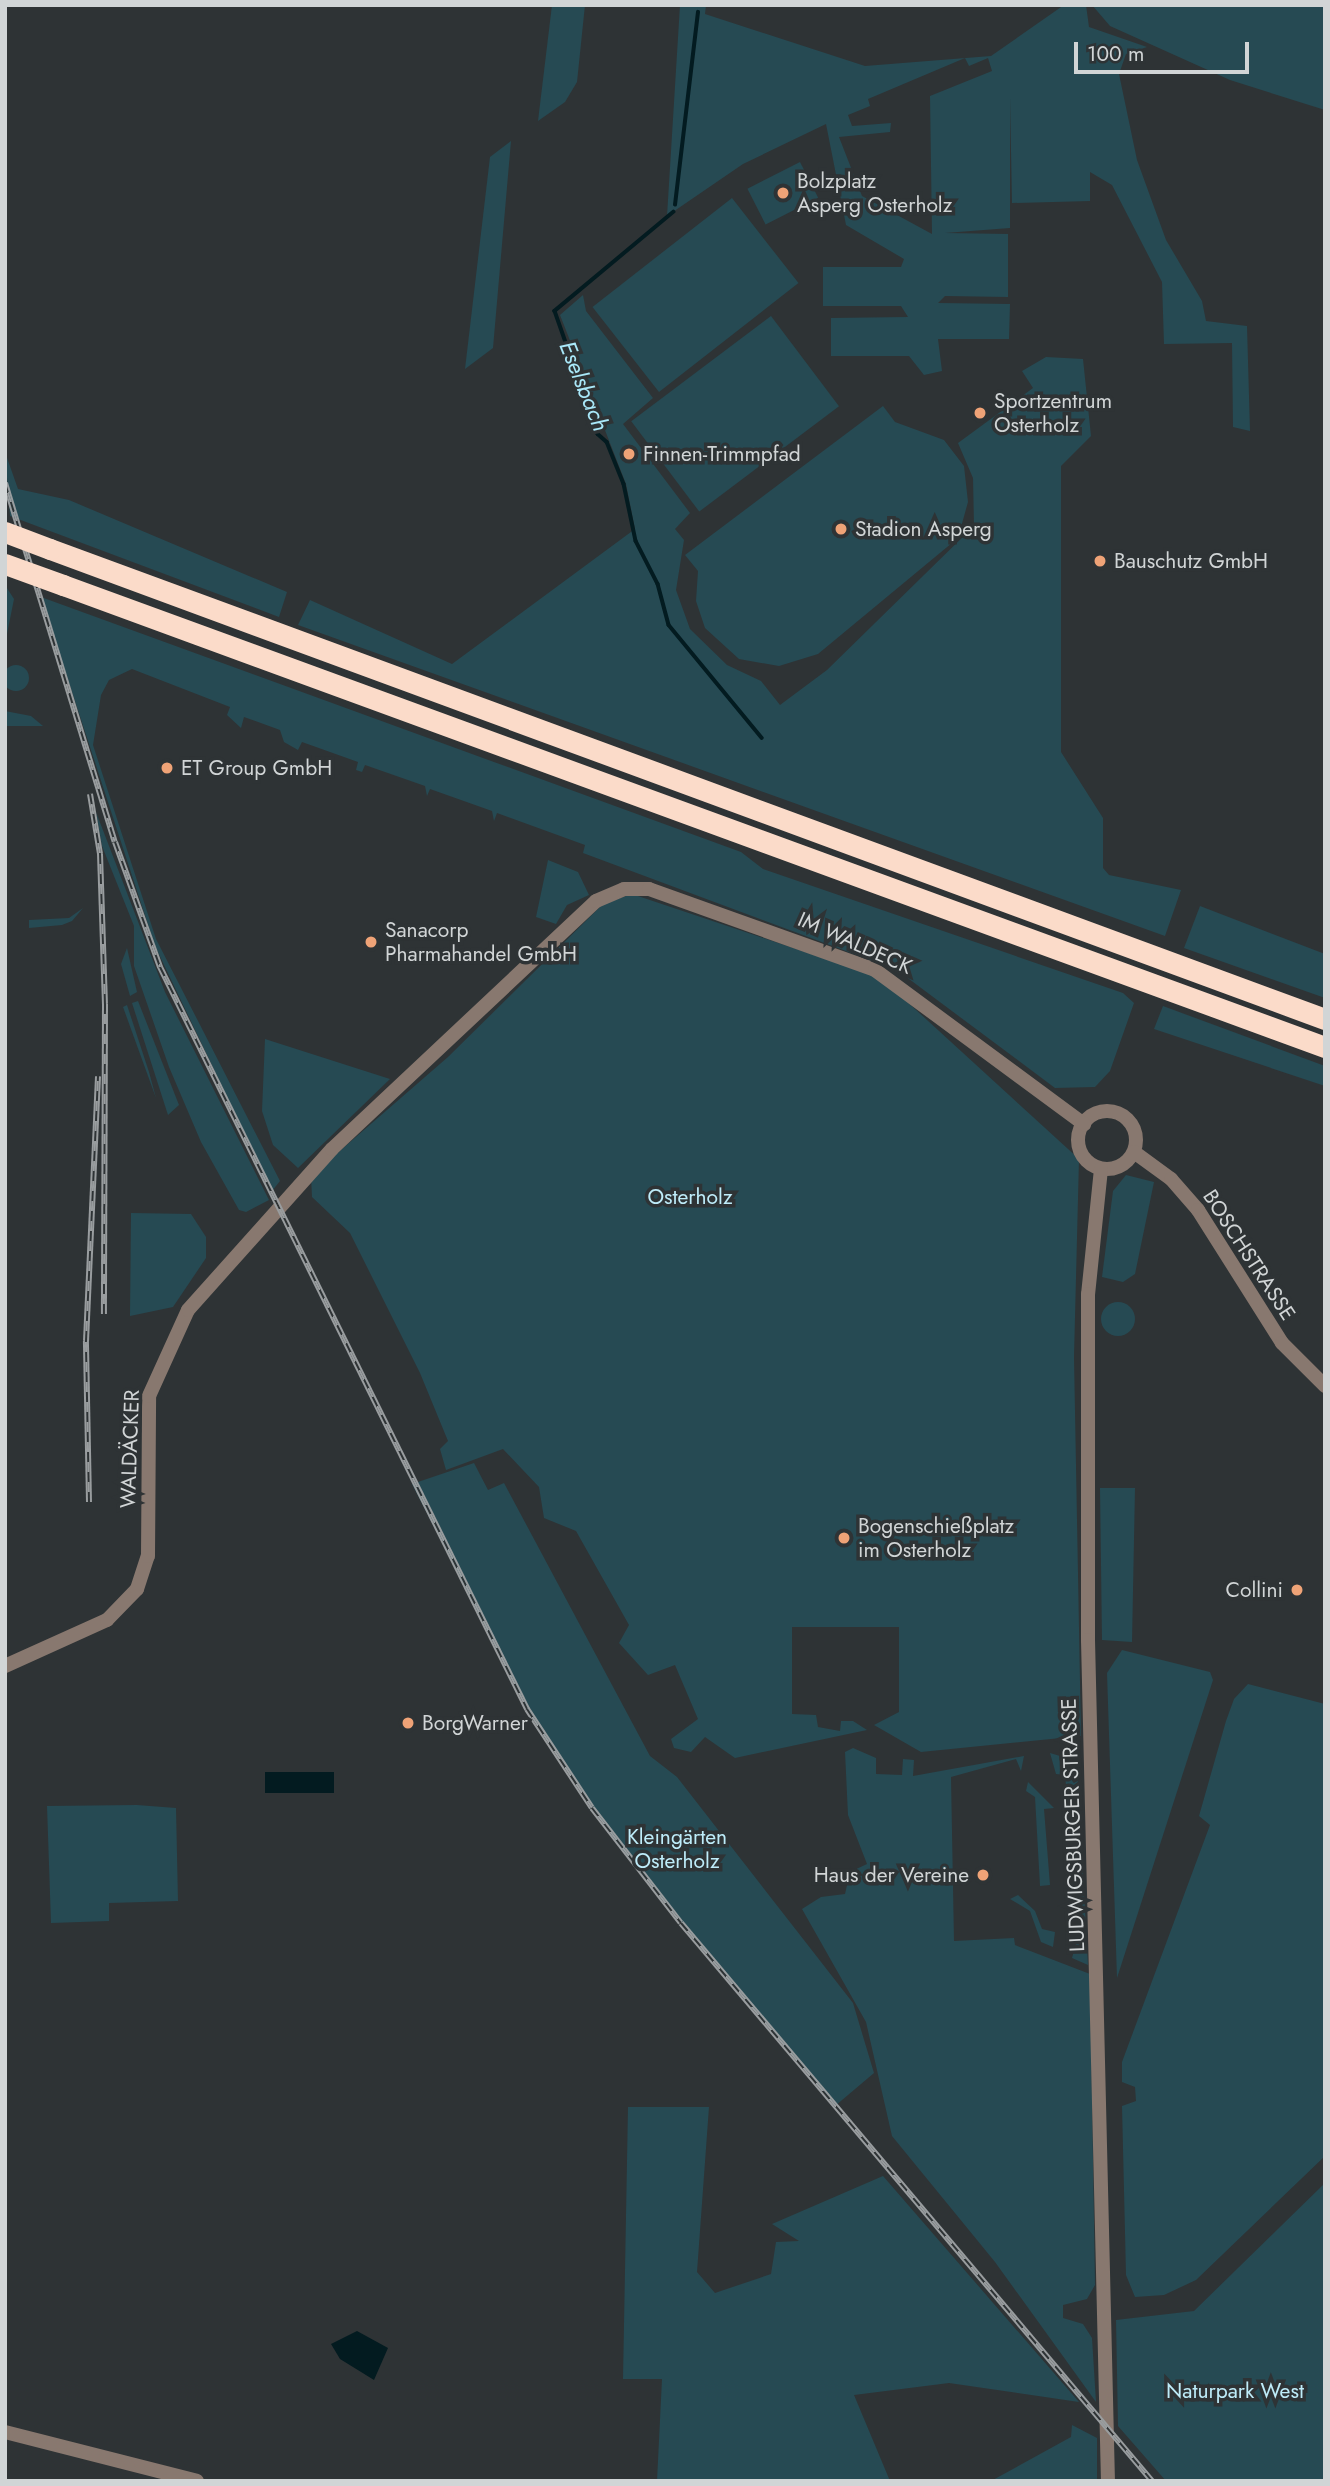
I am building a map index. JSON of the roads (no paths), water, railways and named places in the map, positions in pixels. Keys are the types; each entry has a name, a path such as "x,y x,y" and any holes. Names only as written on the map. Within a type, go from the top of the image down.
{"highway":[{"path":"5,532 1325,1019"},
{"path":"5,564 1325,1047"}],"street":[{"name":"IM WALDECK","path":"285,1198 581,912 614,892 649,889 875,970 1084,1124"},
{"path":"1101,1112 1124,1117 1135,1132 1134,1152 1124,1164 1101,1168 1079,1147 1084,1124 1101,1112"},
{"name":"BOSCHSTRASSE","path":"1134,1152 1198,1210 1282,1343 1325,1386"},
{"name":"LUDWIGSBURGER STRASSE","path":"1101,1168 1088,1294 1088,1627 1108,2481"},
{"name":"WALDÄCKER","path":"5,1666 107,1620 137,1589 148,1556 147,1416 154,1375 188,1310 285,1198"},
{"path":"5,2432 197,2481"}],"waterway":[{"name":"Eselsbach","path":"675,205 698,12"},
{"name":"Eselsbach","path":"674,212 555,311 598,434 607,442 624,484 636,541 658,584 669,625 762,738"}],"railway":[{"path":"5,483 115,842 160,967 527,1709 592,1808 681,1923 1152,2481"},
{"path":"90,794 100,854 105,1004 104,1314"},
{"path":"89,1502 86,1341 98,1076"}],"place":[{"name":"Bolzplatz Asperg Osterholz","path":"783,193"},
{"name":"Sportzentrum Osterholz","path":"980,413"},
{"name":"Finnen-Trimmpfad","path":"629,454"},
{"name":"Stadion Asperg","path":"841,529"},
{"name":"Bauschutz GmbH","path":"1100,561"},
{"name":"ET Group GmbH","path":"167,768"},
{"name":"Sanacorp Pharmahandel GmbH","path":"371,942"},
{"name":"Bogenschießplatz im Osterholz","path":"844,1538"},
{"name":"Collini","path":"1297,1590"},
{"name":"BorgWarner","path":"408,1723"},
{"name":"Haus der Vereine","path":"983,1875"}],"park label":[{"name":"Osterholz","path":"690,1197"},
{"name":"Kleingärten Osterholz","path":"677,1849"},
{"name":"Naturpark West","path":"1235,2391"}]}
